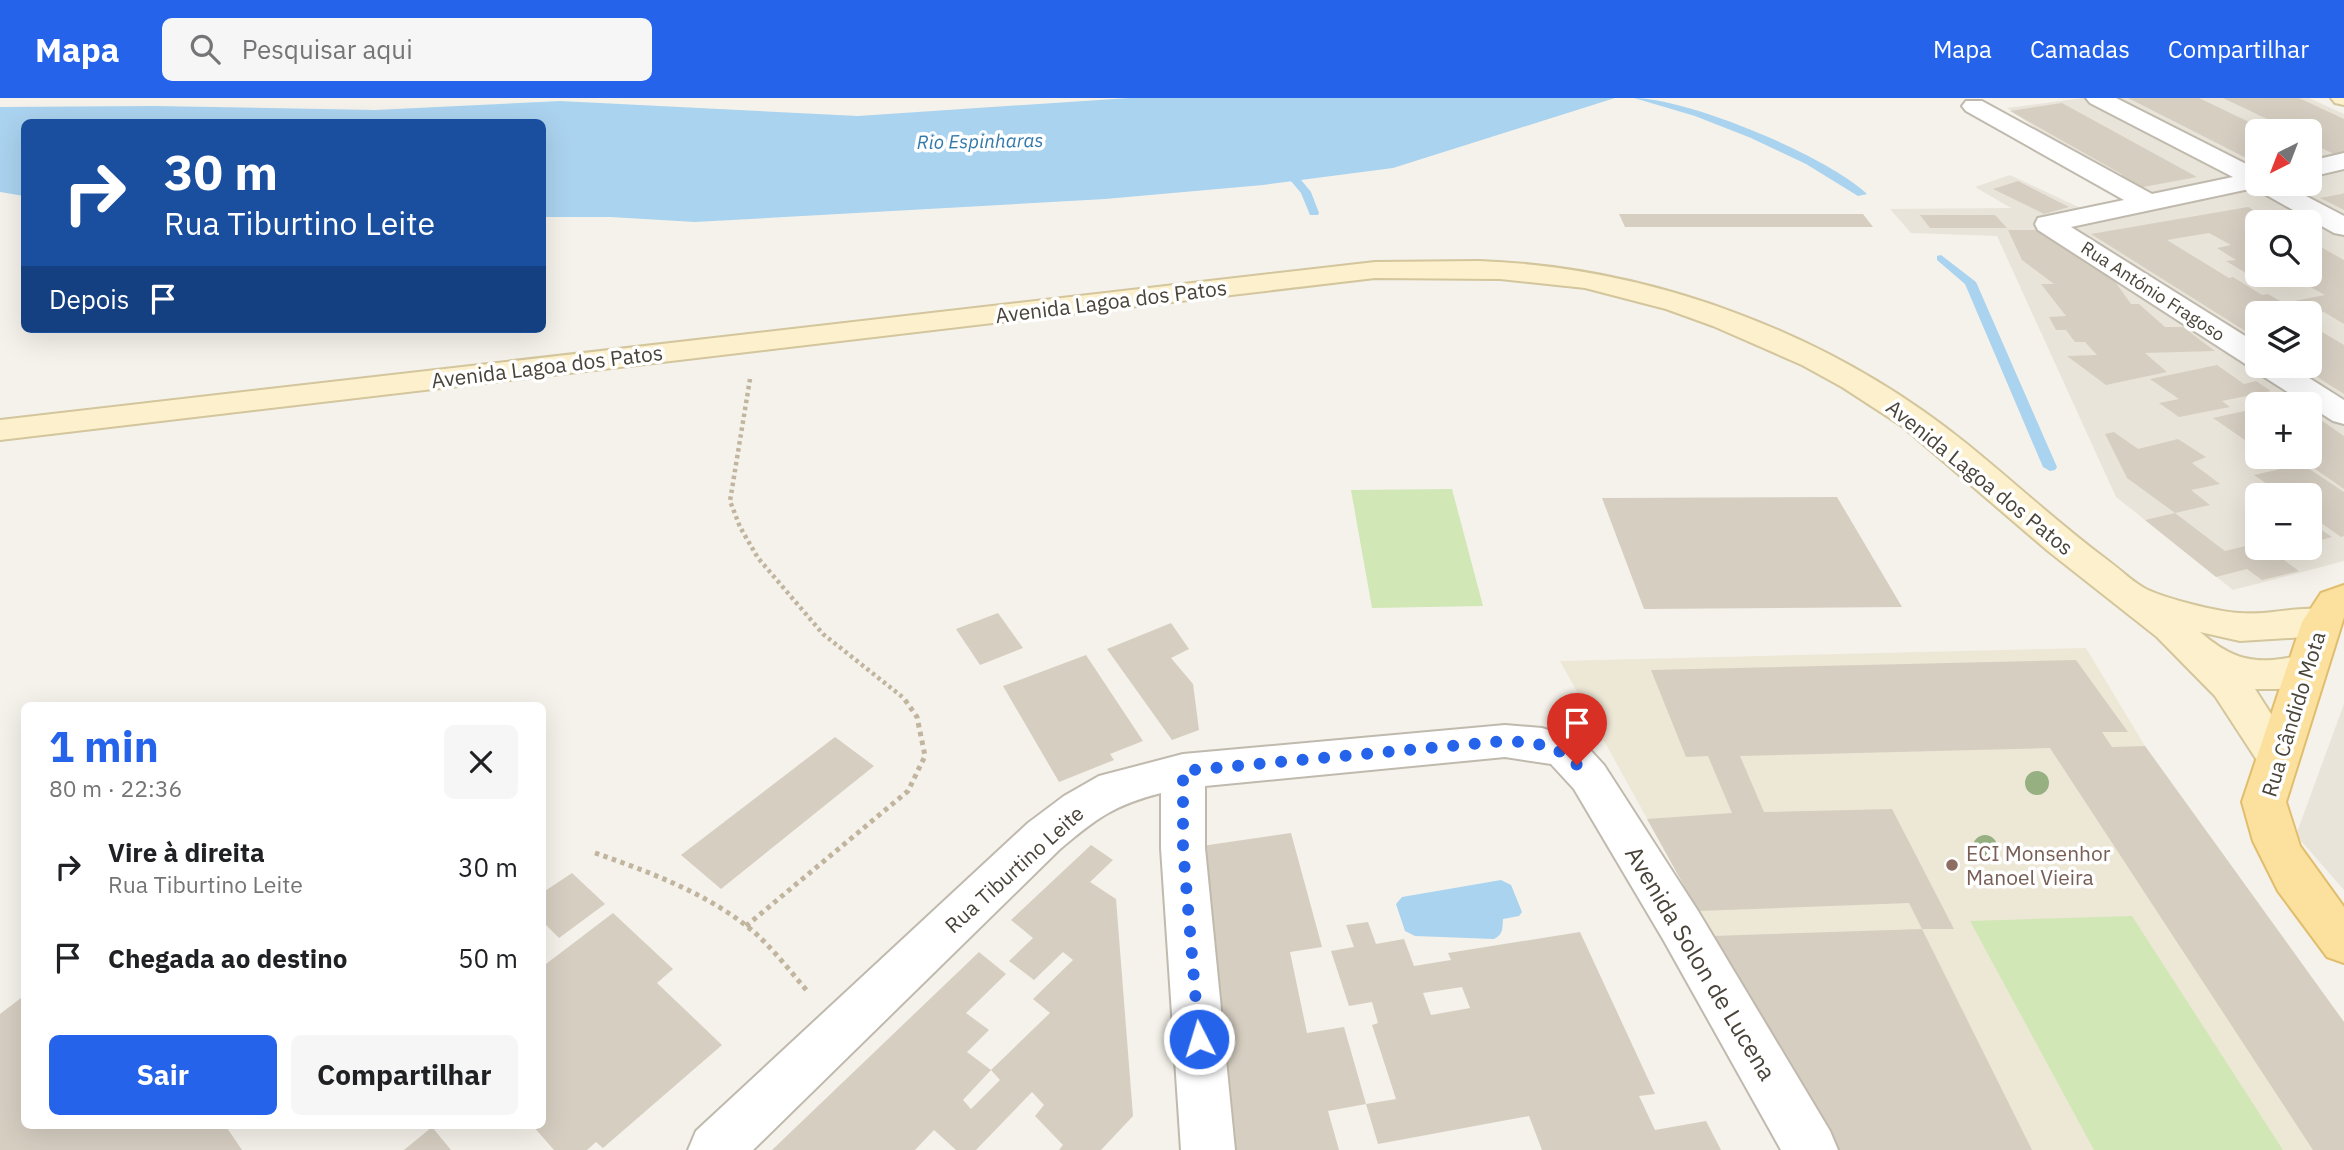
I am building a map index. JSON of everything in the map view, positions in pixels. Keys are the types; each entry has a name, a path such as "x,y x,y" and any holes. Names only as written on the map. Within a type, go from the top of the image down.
{"main road":[{"name":"Rua Cândido Mota","path":"2333,610 2305,668 2264,802 2267,821 2281,857 2344,942"}],"street":[{"path":"2098,98 2245,174"},
{"path":"1973,106 2148,203 2245,183"},
{"path":"2322,166 2344,161"},
{"path":"2286,196 2344,227"},
{"name":"Rua António Fragoso","path":"2148,203 2048,224 2245,350"},
{"name":"Avenida Lagoa dos Patos","path":"0,430 1375,270 1459,268 1544,273 1627,289 1726,320 1817,359 1893,404 1959,455 2059,542 2132,597 2205,659 2255,719 2277,756"},
{"path":"2288,378 2344,414"},
{"name":"Avenida Lagoa dos Patos","path":"2132,597 2189,616 2240,627 2333,610"},
{"path":"2205,659 2238,672 2268,677 2288,675 2305,668"},
{"name":"Rua Tiburtino Leite","path":"715,1150 1044,836 1079,808 1114,789 1183,771 1505,741 1542,744 1566,752 1589,777"},
{"path":"1183,771 1183,848 1208,1150"},
{"name":"Avenida Solon de Lucena","path":"1589,777 1681,926 1811,1150"}],"path":[{"path":"746,926 908,791 925,756 917,717 904,698 823,634 758,558 740,527 730,501 757,342"},
{"path":"595,853 642,869 699,897 746,926 780,960 840,1030"}],"shaded area":[{"path":"2083,98 2309,98 2344,114 2344,561 2233,590 2116,497 1997,236 1911,233 1890,209 2011,208 1975,187 2010,175 2091,213 2142,202 2007,108"},
{"name":"ECI Monsenhor Manoel Vieira","path":"2086,648 2145,746 2344,1022 2344,1150 1830,1150 1560,661"},
{"path":"2344,704 2344,890 2296,835"}],"green space":[{"path":"1452,489 1483,606 1372,608 1351,490"},
{"path":"2132,916 2283,1150 2094,1150 1970,921"}],"water":[{"name":"Rio Espinharas","path":"1129,98 1615,98 1393,168 1263,185 1105,199 695,222 610,217 546,217 546,119 21,119 21,196 0,192 0,107 154,106 375,110 560,101 858,116"},
{"path":"1501,880 1511,885 1522,912 1519,916 1503,919 1501,933 1494,939 1415,936 1405,931 1396,904 1402,897"}],"building":[{"path":"2128,98 2199,98 2245,120 2245,157"},
{"path":"2223,98 2299,98 2344,119 2344,155 2338,156 2322,148 2322,119 2267,119"},
{"path":"2062,103 2197,177 2138,188 2117,176 2123,175 2010,111"},
{"path":"2018,181 2069,207 2044,214 1993,189"},
{"path":"2344,193 2344,210 2320,198 2341,194"},
{"path":"2248,207 2254,210 2245,210 2245,272 2226,261 2236,260 2217,248 2231,245 2209,233 2167,240 2229,278 2233,277 2245,287 2280,301 2245,301 2245,331 2091,234"},
{"path":"1619,214 1863,214 1873,227 1625,227"},
{"path":"1920,215 1995,215 2007,228 1930,228"},
{"path":"2008,230 2040,230 2114,280 2131,304 2139,304 2165,327 2183,327 2215,351 2145,353 2167,372 2106,385 2067,356 2097,355 2085,342 2075,342 2066,330 2056,330 2049,317 2066,316 2041,284 2054,284 2022,260"},
{"path":"2322,248 2344,260 2344,324 2322,312 2322,301 2294,301 2325,295 2310,287 2322,287"},
{"path":"2322,332 2344,345 2344,394 2319,378 2322,378"},
{"path":"2217,365 2244,384 2256,381 2271,391 2245,392 2245,396 2222,401 2230,407 2179,417 2159,403 2179,399 2150,379"},
{"path":"2245,411 2245,440 2213,418"},
{"path":"2322,421 2344,436 2344,489 2315,469 2322,469"},
{"path":"2114,432 2138,449 2178,439 2206,457 2192,463 2220,484 2191,490 2210,505 2175,513 2127,478 2105,434"},
{"path":"2280,469 2310,469 2344,492 2344,536 2341,537 2322,524 2322,483 2266,483 2254,475"},
{"path":"1837,497 1902,607 1644,609 1602,498"},
{"path":"2175,513 2225,551 2245,546 2245,560 2284,560 2299,571 2262,580 2247,569 2216,577 2145,520"},
{"path":"2322,530 2332,537 2322,540"},
{"path":"998,613 1023,648 980,665 956,629"},
{"path":"1171,623 1189,649 1171,658 1193,684 1199,730 1172,740 1107,649"},
{"path":"1086,655 1143,741 1110,754 1114,760 1059,782 1003,686"},
{"path":"2076,660 2128,732 2102,732 2112,747 2145,746 2344,1022 2344,1150 2313,1150 2050,748 1740,756 1764,812 1892,809 1954,929 1922,929 1909,903 1698,911 1647,819 1732,813 1708,756 1686,757 1651,670"},
{"path":"835,737 874,766 721,889 681,855"},
{"path":"1291,833 1322,947 1290,952 1307,1033 1344,1027 1366,1104 1328,1111 1339,1150 1229,1150 1188,848"},
{"path":"1091,845 1113,860 1090,882 1116,899 1133,1116 1101,1150 1059,1150 1063,1145 1035,1116 1044,1105 1032,1092 976,1150 956,1150 934,1130 915,1150 772,1150 979,952 1006,974 966,1013 989,1030 967,1052 991,1070 1050,1013 1033,999 1073,960 1063,952 1034,980 1009,961 1033,938 1011,920","holes":["991,1070 1000,1080 971,1109 963,1100"]},
{"path":"572,873 605,904 559,938 546,925 546,890"},
{"path":"613,913 673,969 657,983 722,1045 603,1148 596,1142 587,1150 554,1150 536,1129 546,1129 546,964"},
{"path":"1368,922 1376,944 1404,939 1414,966 1451,960 1448,953 1580,932 1655,1094 1639,1096 1655,1130 1706,1121 1721,1150 1542,1150 1529,1116 1378,1144 1366,1104 1396,1099 1372,1025 1378,1023 1372,1002 1349,1006 1331,951 1354,947 1346,925","holes":["1462,987 1470,1008 1431,1015 1423,993"]},
{"path":"1922,929 2032,1150 1830,1150 1712,936"},
{"path":"21,998 21,1129 228,1129 242,1150 0,1150 0,1014"},
{"path":"430,1129 434,1129 451,1150 404,1150"}],"waterway":[{"path":"1639,98 1698,114 1755,136 1809,162 1862,194"},
{"path":"1284,166 1306,192 1314,213"},
{"path":"1941,258 1970,282 2050,467"}],"place":[{"name":"ECI Monsenhor Manoel Vieira","path":"1952,865"}],"route":[{"path":"1199,1039 1183,848 1183,771 1505,741 1542,744 1566,752 1577,765"}]}
